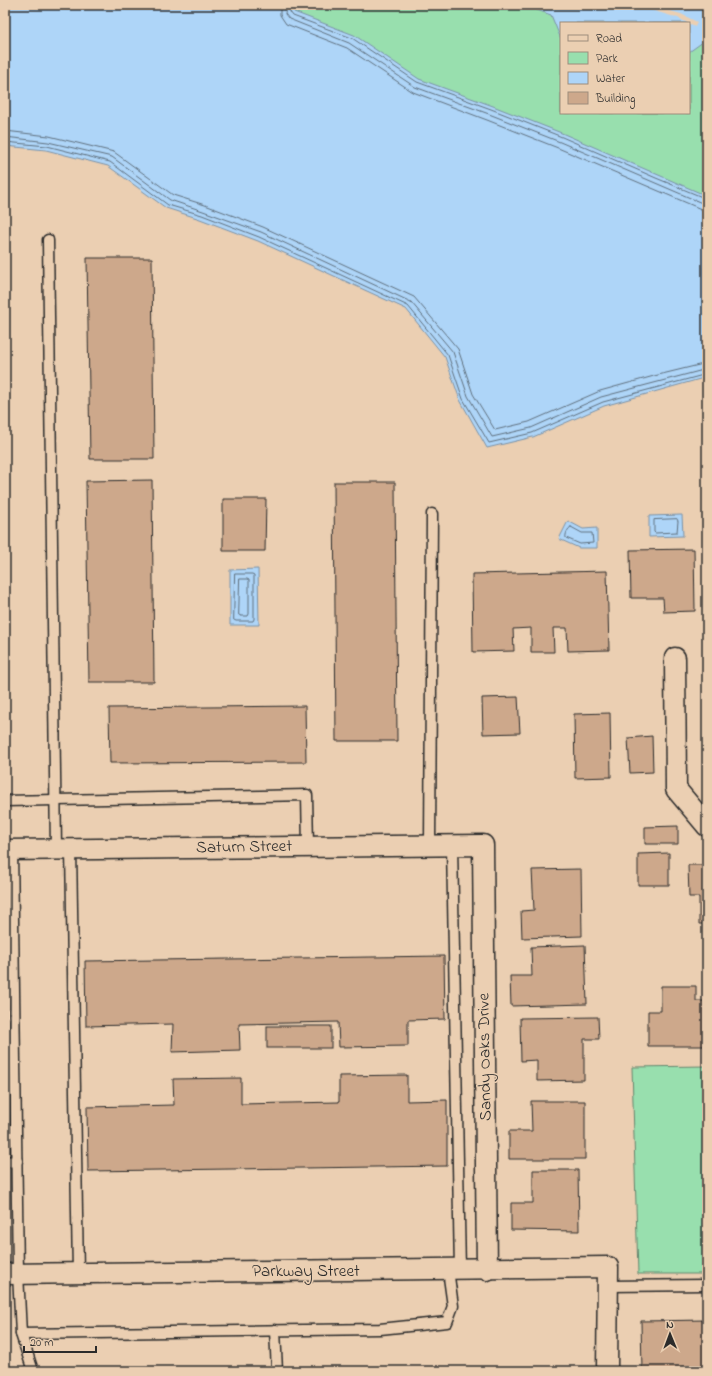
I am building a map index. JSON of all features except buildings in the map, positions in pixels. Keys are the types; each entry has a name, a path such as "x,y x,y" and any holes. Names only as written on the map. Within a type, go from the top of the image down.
{"street":[{"path":"675,658 676,788 707,826"},
{"name":"Saturn Street","path":"8,850 483,845"},
{"name":"Sandy Oaks Drive","path":"483,845 487,1270"},
{"name":"Parkway Street","path":"12,1274 487,1270 608,1277"},
{"path":"607,1371 608,1277"}],"lane":[{"path":"48,240 56,800 64,849 78,1273"},
{"path":"430,846 432,514"},
{"path":"5,801 306,795 308,847"},
{"path":"21,1334 380,1329 447,1322 453,1306 454,1270 452,845"},
{"path":"8,850 10,1025 17,1161 12,1274 21,1334 33,1371"},
{"path":"5,1162 17,1161"},
{"path":"608,1277 707,1285"},
{"path":"275,1330 277,1371"}],"green space":[{"path":"293,5 531,5 688,22 560,22 560,114 690,114 690,22 707,24 707,198 376,62 293,13"},
{"path":"707,1066 707,1274 638,1274 632,1067"}],"water":[{"path":"5,5 295,5 294,12 354,35 419,79 564,134 707,196 707,377 604,406 533,437 487,448 460,400 445,357 406,309 258,241 166,208 108,166 46,150 5,146"},
{"path":"523,5 707,5 707,39 690,51 690,22 560,22 560,37 551,15"},
{"path":"682,515 683,536 649,537 649,516"},
{"path":"568,521 583,529 597,528 597,548 579,548 559,539"},
{"path":"258,569 259,625 230,625 230,570"}],"pier":[{"path":"653,6 681,14 697,22 695,27 690,24 690,22 686,22 678,18 651,10"}]}
